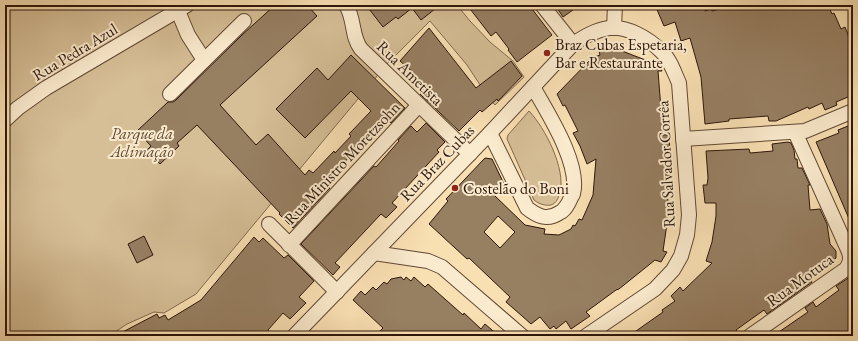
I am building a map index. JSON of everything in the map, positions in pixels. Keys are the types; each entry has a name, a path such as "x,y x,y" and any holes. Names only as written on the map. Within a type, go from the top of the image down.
{"street":[{"name":"Rua Ametista","path":"346,5 350,10 355,38 359,47 470,154"},
{"path":"542,5 572,44"},
{"path":"614,28 615,5"},
{"path":"183,8 188,35 204,60"},
{"name":"Rua Pedra Azul","path":"5,120 18,108 46,88 183,8"},
{"path":"170,94 244,21"},
{"name":"Rua Braz Cubas","path":"294,336 490,133 572,44 587,35 614,28"},
{"name":"Rua Salvador Corrêa","path":"586,336 655,289 673,270 681,256 687,235 689,215 679,83 672,67 662,51 646,39 628,30 614,28"},
{"path":"490,133 527,208 535,215 544,218 563,212 573,194 574,182 572,170 564,144 533,87"},
{"name":"Rua Ministro Moretzsohn","path":"289,245 419,105"},
{"path":"684,139 805,131 853,111"},
{"name":"Rua Motuca","path":"750,336 846,269 850,264 851,259 849,252 795,132"},
{"path":"269,224 337,292"},
{"path":"374,253 428,261 442,267 522,336"}],"green space":[{"name":"Parque da Aclimação","path":"5,5 457,5 490,42 513,61 524,77 495,105 467,65 430,21 387,64 196,294 164,313 154,312 127,324 109,336 5,336"},
{"path":"529,111 541,127 553,149 560,172 560,193 556,202 551,205 538,203 534,200 507,139 508,135"}],"building":[{"path":"275,5 307,5 317,16 220,105 256,145 268,134 305,175 309,170 313,173 334,151 335,153 351,136 349,134 371,111 351,91 305,138 276,109 317,68 328,80 351,55 405,108 391,123 386,118 350,156 325,184 330,188 293,228 197,125 177,143 179,146 160,164 147,150 151,146 137,131 168,102 173,102 176,100 242,35"},
{"path":"366,5 440,5 421,20 412,8 398,19 396,17 383,27"},
{"path":"467,5 529,5 552,35 517,62 496,32 491,36"},
{"path":"555,5 580,5 563,17"},
{"path":"655,5 703,5 705,11 711,9 712,11 733,5 828,5 832,14 834,13 841,29 845,27 853,47 853,95 836,102 837,105 825,110 822,103 809,109 808,107 776,121 769,121 768,116 729,119 729,121 705,124 701,77 690,38 681,41 675,22 664,26"},
{"path":"429,28 476,88 511,61 522,76 498,101 497,99 482,112 480,110 459,131 420,94 424,90 411,78 415,74 400,61"},
{"path":"608,43 609,46 648,61 656,61 662,71 658,71 663,135 669,135 672,183 666,184 669,210 663,251 667,252 661,262 655,260 619,289 586,312 590,316 571,329 566,321 556,329 554,326 550,329 540,317 531,324 506,302 510,297 469,258 467,259 429,224 448,201 446,199 485,158 492,159 506,188 494,195 525,225 545,229 544,234 559,235 571,229 573,225 575,226 579,219 582,220 593,195 596,159 587,164 573,133 578,131 565,105 563,106 557,94 592,58 600,55 598,47","holes":["498,216 515,232 500,248 484,232"]},
{"path":"426,123 445,142 437,150 439,152 392,203 397,207 386,218 381,214 335,263 340,267 333,275 301,244 374,166 376,167 411,126 417,132"},
{"path":"853,124 853,228 816,142 839,133 838,130"},
{"path":"791,143 794,150 798,168 802,168 810,185 808,185 810,210 820,209 827,224 830,244 836,251 836,258 809,278 812,282 767,314 764,310 736,330 740,336 629,336 663,312 662,310 675,301 671,296 680,287 683,291 712,263 706,261 712,242 716,216 716,203 705,203 703,185 707,185 708,178 706,151 749,149 750,153 773,151 772,144"},
{"path":"144,236 153,255 137,263 128,244"},
{"path":"254,237 259,242 263,238 284,258 288,255 314,281 299,297 306,303 290,319 283,313 268,330 274,336 115,336 157,314 159,318 165,315 168,320 201,300"},
{"path":"853,275 853,336 773,336 808,312 805,308 813,302 816,307 839,290 836,286"},
{"path":"401,277 404,280 406,277 411,281 414,277 425,287 428,284 481,329 485,324 499,336 375,336 383,328 353,300 361,291 365,295 373,287 376,290 384,282 387,284 391,279"}],"place":[{"name":"Braz Cubas Espetaria, Bar e Restaurante","path":"547,53"},
{"name":"Costelão do Boni","path":"455,188"}]}
